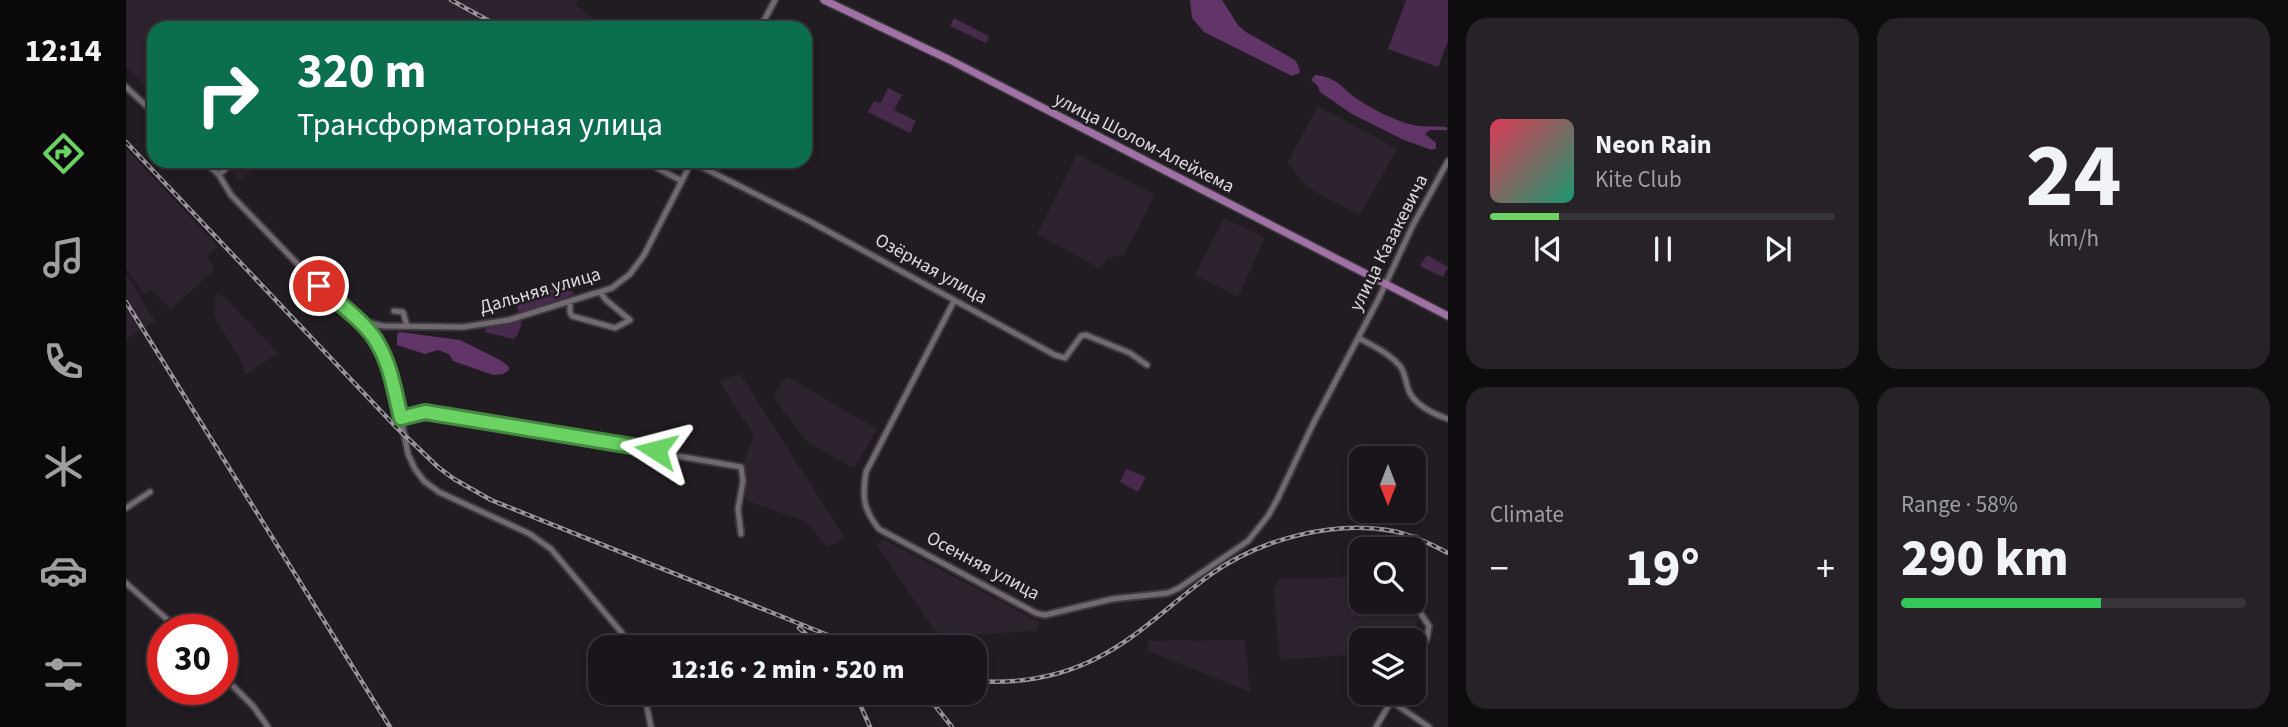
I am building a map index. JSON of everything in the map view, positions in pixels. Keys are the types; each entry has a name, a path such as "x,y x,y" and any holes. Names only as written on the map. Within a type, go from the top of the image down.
{"main road":[{"name":"улица Шолом-Алейхема","path":"824,0 948,59 1448,316"}],"street":[{"path":"764,21 775,0"},
{"path":"126,87 147,106"},
{"name":"улица Казакевича","path":"1359,338 1413,225 1448,161"},
{"path":"212,168 231,195 379,344"},
{"path":"219,175 226,168"},
{"path":"657,168 682,181"},
{"name":"Дальняя улица","path":"351,315 363,323 383,326 463,327 509,320 612,288 629,274 644,255 688,168"},
{"name":"Озёрная улица","path":"706,168 1061,358 1065,358 1082,336 1086,335 1130,353 1147,365"},
{"path":"570,301 572,316 584,320 615,328 630,320 600,292"},
{"name":"Осенняя улица","path":"954,301 866,472 863,490 865,506 879,529 1036,613 1045,615 1112,599 1168,593 1248,541 1278,498 1359,338"},
{"path":"394,311 403,312 407,326"},
{"path":"383,326 377,334 401,418 408,454 424,481 439,492 530,534 551,549 623,635"},
{"path":"1359,338 1397,363 1404,372 1409,393 1429,411 1448,419"},
{"path":"401,418 425,412 741,467 743,481 738,509 741,534"},
{"path":"126,508 150,492"},
{"path":"126,583 161,614"},
{"path":"1421,614 1429,626 1426,640"},
{"path":"238,691 268,727"},
{"path":"646,705 651,727"},
{"path":"1376,727 1389,705"},
{"path":"1398,705 1429,727"}],"shaded area":[{"path":"126,0 579,0 575,4 596,21 147,21 147,88 126,67"},
{"path":"1190,0 1222,0 1238,25 1295,60 1300,73 1292,76 1204,32 1192,18"},
{"path":"1406,0 1448,0 1448,41 1438,67 1388,49"},
{"path":"954,18 988,36 986,43 950,26"},
{"path":"1315,75 1336,82 1373,109 1393,118 1413,125 1446,127 1448,130 1430,130 1425,134 1436,143 1436,148 1432,150 1404,140 1352,114 1320,92 1311,80"},
{"path":"888,88 902,95 894,110 916,121 910,133 868,112 874,101 881,103"},
{"path":"1318,106 1397,149 1360,215 1308,188 1287,163"},
{"path":"126,149 218,246 207,256 214,270 171,309 151,289 144,294 126,269"},
{"path":"1077,154 1155,195 1124,255 1107,258 1099,268 1037,234"},
{"path":"227,168 254,168 240,181"},
{"path":"1224,218 1265,238 1238,297 1195,275"},
{"path":"1427,255 1448,267 1443,277 1420,266"},
{"path":"126,274 155,321 126,339"},
{"path":"562,286 575,294 519,314 517,307 522,300"},
{"path":"216,294 225,297 278,353 246,374 239,357 216,320"},
{"path":"520,321 522,324 513,339 485,332 486,328"},
{"path":"400,332 460,340 502,361 509,370 493,375 453,361 449,354 438,350 425,354 397,345 397,334"},
{"path":"740,374 845,538 827,547 806,522 746,500 744,461 754,436 719,381"},
{"path":"786,376 877,429 854,468 808,443 773,397"},
{"path":"1126,469 1146,477 1138,492 1120,482"},
{"path":"883,539 1039,622 1037,631 944,635 935,631 877,545"},
{"path":"1349,577 1349,614 1408,614 1419,619 1415,628 1349,628 1349,655 1280,660 1273,588 1280,578"},
{"path":"1245,640 1250,692 1148,651 1147,641"}],"railway":[{"path":"451,0 489,21"},
{"path":"126,142 147,164"},
{"path":"151,168 395,426 454,479 491,500 828,635"},
{"path":"126,302 390,727"},
{"path":"987,681 1038,678 1070,670 1099,657 1128,639 1230,562 1251,551 1298,535 1346,528 1370,528 1408,535 1448,553"},
{"path":"799,628 807,635"},
{"path":"860,705 870,727"},
{"path":"935,705 952,727"}],"route":[{"path":"319,286 379,344 401,418 425,412 656,450"}]}
